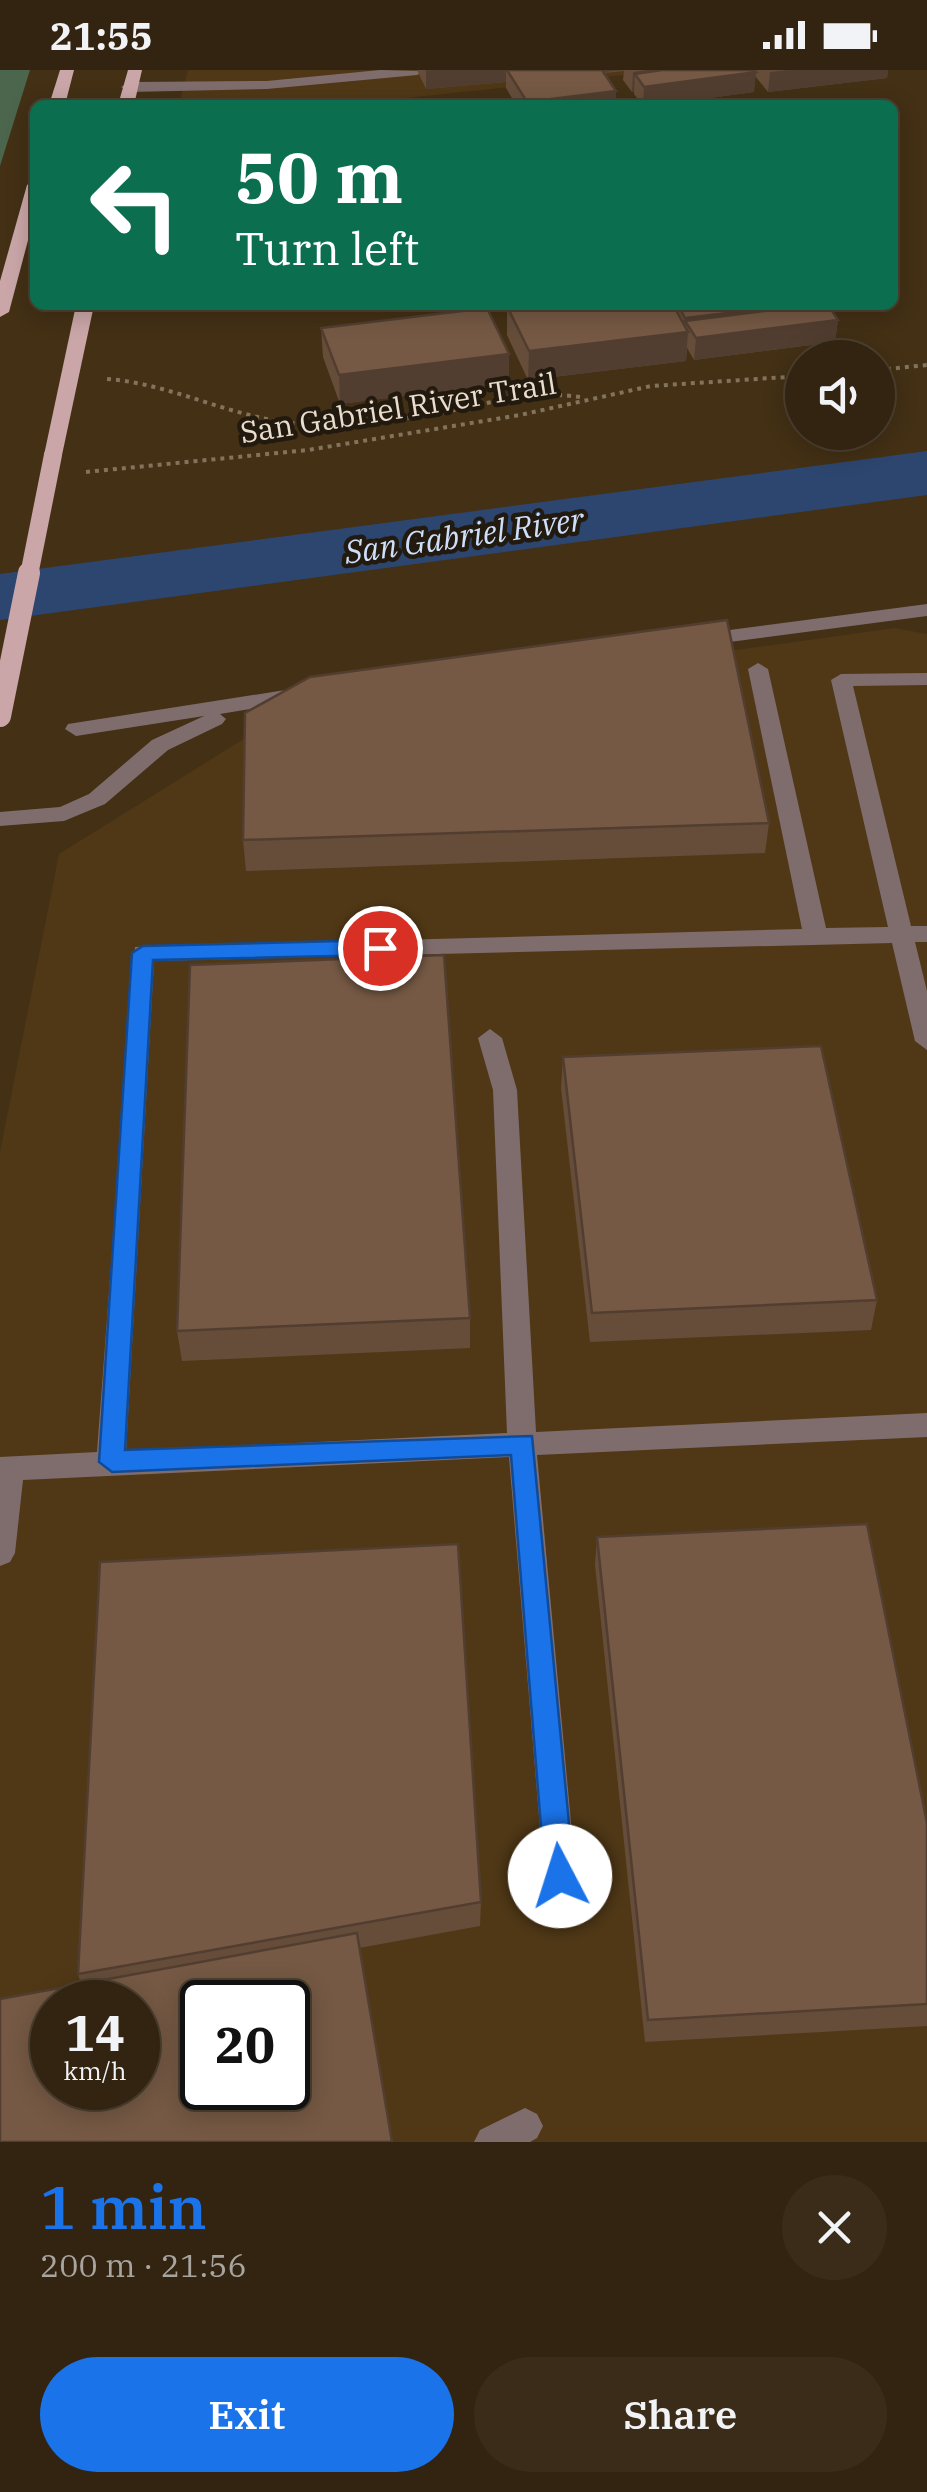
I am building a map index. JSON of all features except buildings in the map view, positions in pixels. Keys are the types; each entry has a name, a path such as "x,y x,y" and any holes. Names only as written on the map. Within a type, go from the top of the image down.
{"main road":[{"path":"58,100 67,70"},
{"path":"117,70 129,87"},
{"path":"127,100 135,70"},
{"path":"0,312 30,203"},
{"path":"0,716 84,310"}],"lane":[{"path":"129,87 417,70"},
{"path":"672,644 927,610"},
{"path":"758,669 816,938"},
{"path":"927,679 841,680 927,1042"},
{"path":"76,729 242,706 318,691"},
{"path":"0,819 58,816 97,799 160,744 242,706"},
{"path":"112,1462 143,953 927,934"},
{"path":"490,1038 505,1090 522,1444 560,1876"},
{"path":"0,1553 5,1469 927,1425"},
{"path":"492,2142 525,2126"}],"path":[{"path":"895,368 927,365"},
{"name":"San Gabriel River Trail","path":"83,472 325,447 691,382 785,377"},
{"path":"70,379 140,380 237,413 321,424 548,392 586,398"}],"shaded area":[{"path":"188,70 670,70 386,100 180,100"},
{"path":"895,628 927,634 927,2142 0,2142 0,1152 59,854 287,712"}],"green space":[{"path":"0,70 30,70 0,166"}],"waterway":[{"name":"San Gabriel River","path":"0,597 927,473"}],"route":[{"path":"380,948 143,953 112,1462 522,1444 560,1876"}]}
